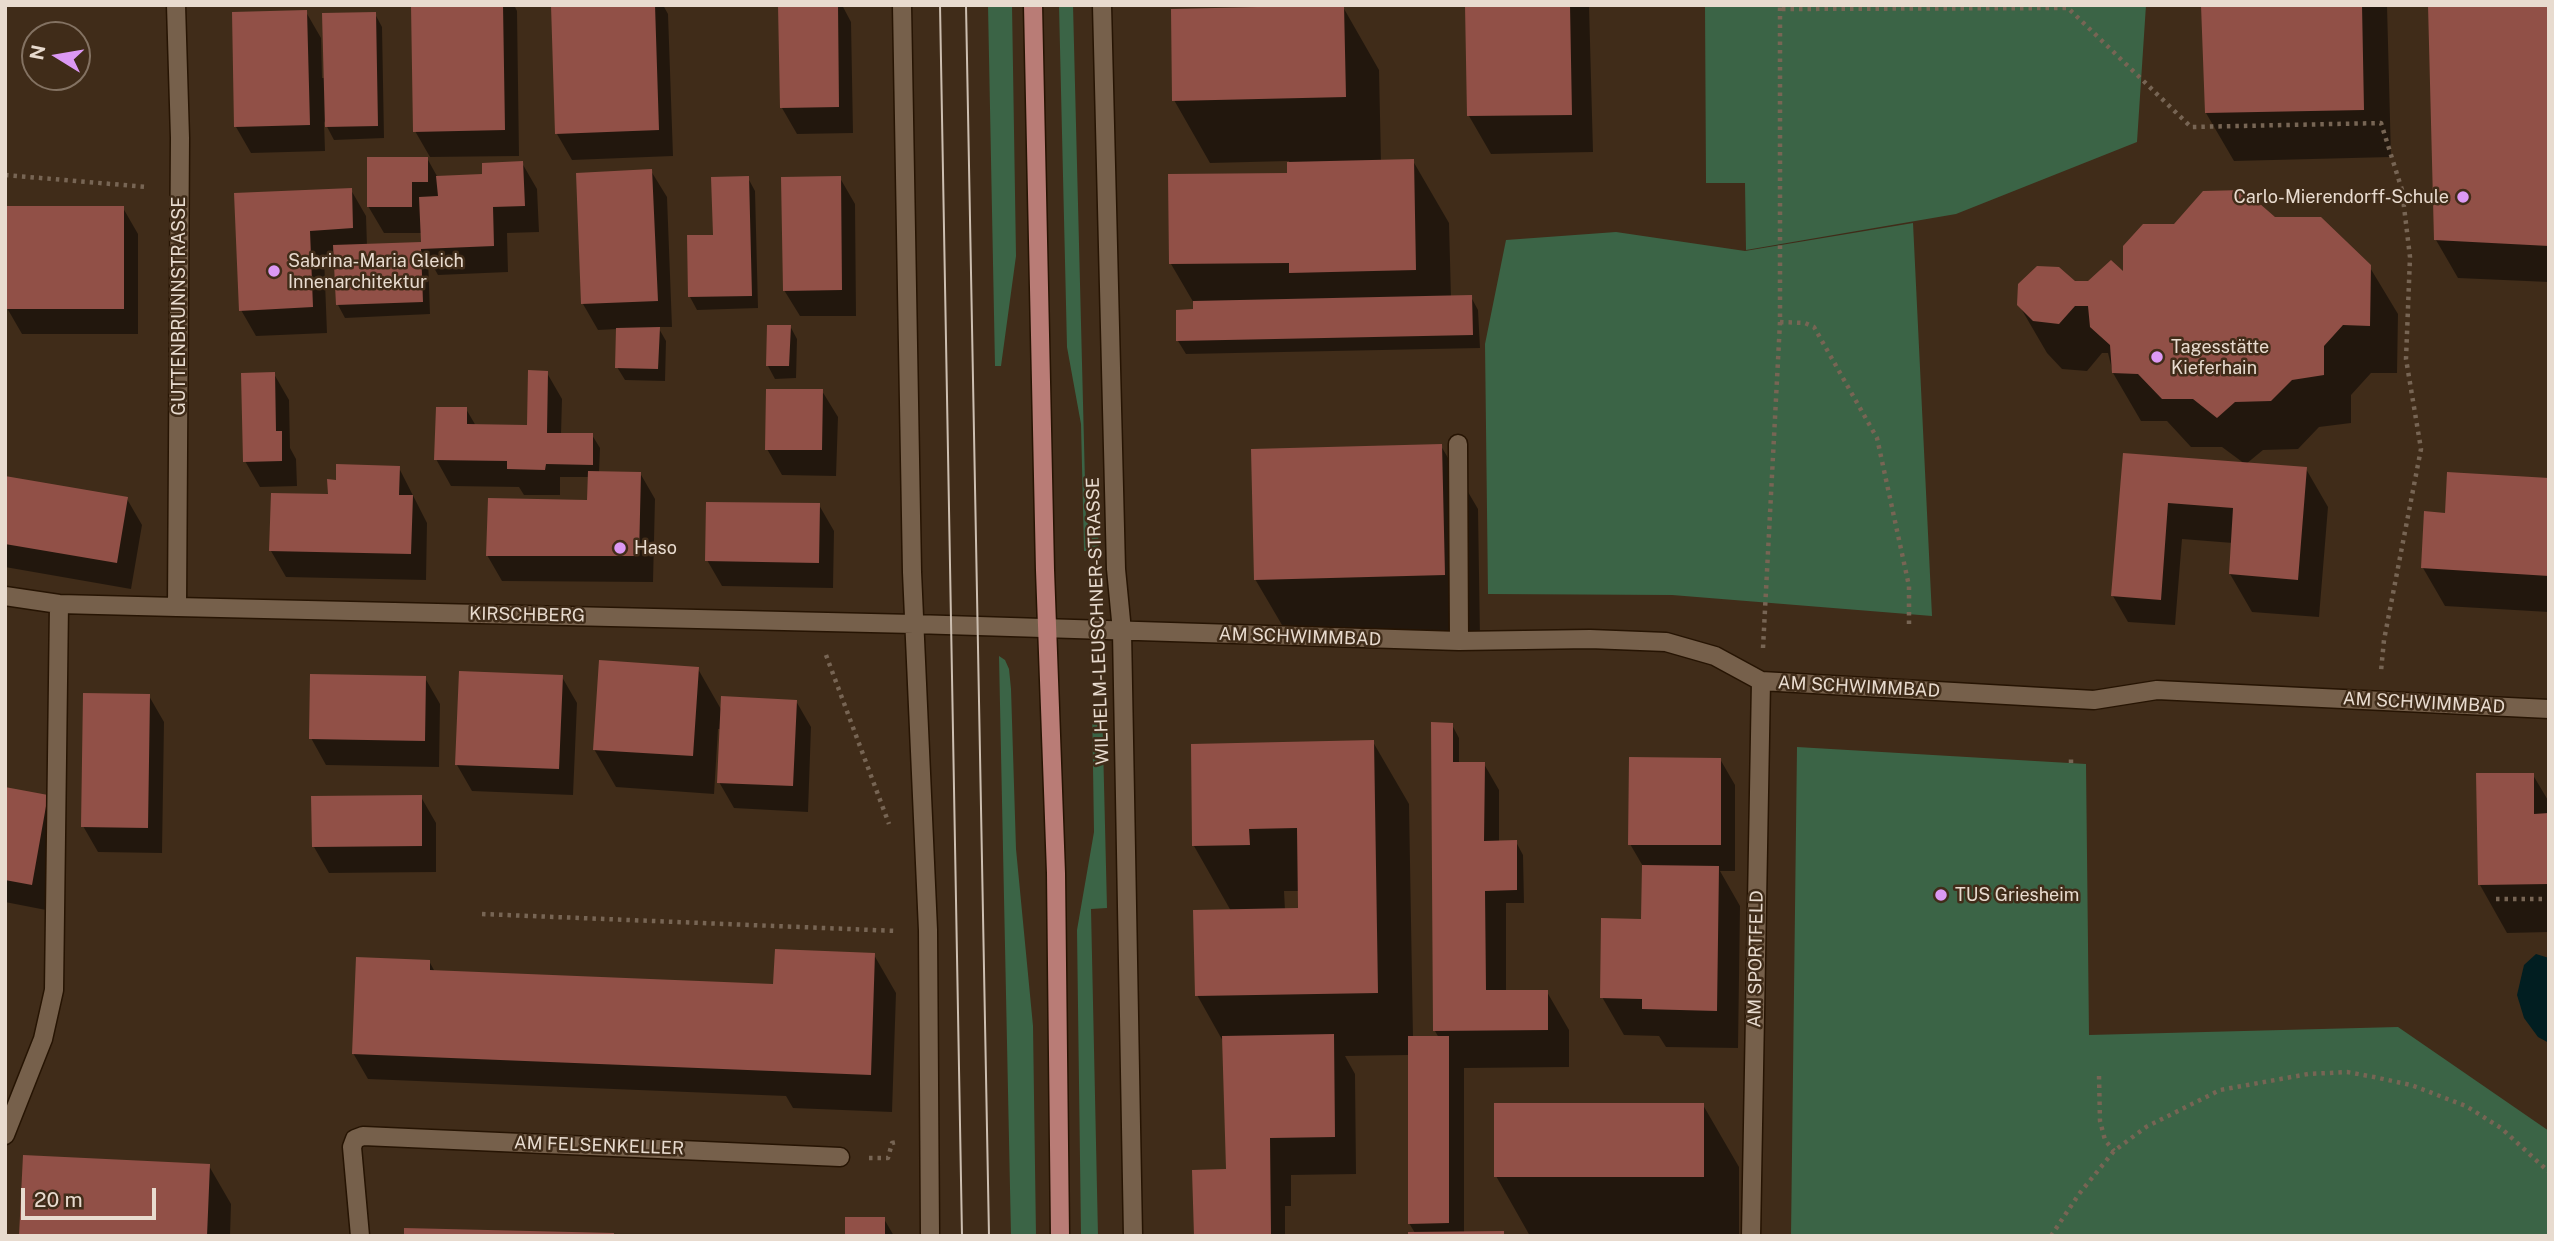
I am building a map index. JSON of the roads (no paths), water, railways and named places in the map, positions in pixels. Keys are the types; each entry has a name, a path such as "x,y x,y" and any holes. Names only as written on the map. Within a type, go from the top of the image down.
{"main road":[{"path":"1033,5 1045,570 1050,629 1060,1236"}],"street":[{"name":"GUTTENBRUNNSTRASSE","path":"176,5 180,190 177,607"},
{"path":"902,5 914,624 928,917 930,1236"},
{"name":"WILHELM-LEUSCHNER-STRASSE","path":"1102,5 1116,569 1122,631 1133,1236"},
{"path":"1458,444 1460,641"},
{"name":"KIRSCHBERG","path":"5,596 59,604 1050,629"},
{"path":"5,1135 43,1039 54,990 59,604"},
{"name":"AM SCHWIMMBAD","path":"1050,629 1460,641 1590,639 1666,642 1715,656 1761,681 2094,700 2157,690 2549,709"},
{"name":"AM SPORTFELD","path":"1751,1236 1761,681"},
{"name":"AM FELSENKELLER","path":"360,1236 352,1147 355,1139 363,1136 841,1157"}],"water":[{"path":"2536,954 2549,958 2549,1043 2538,1037 2524,1018 2517,995 2524,965"}],"tram line":[{"path":"940,5 962,1236"},
{"path":"966,5 989,1236"}],"place":[{"name":"Carlo-Mierendorff-Schule","path":"2463,197"},
{"name":"Sabrina-Maria Gleich Innenarchitektur","path":"274,271"},
{"name":"Tagesstätte Kieferhain","path":"2157,357"},
{"name":"Haso","path":"620,548"},
{"name":"TUS Griesheim","path":"1941,895"}]}
